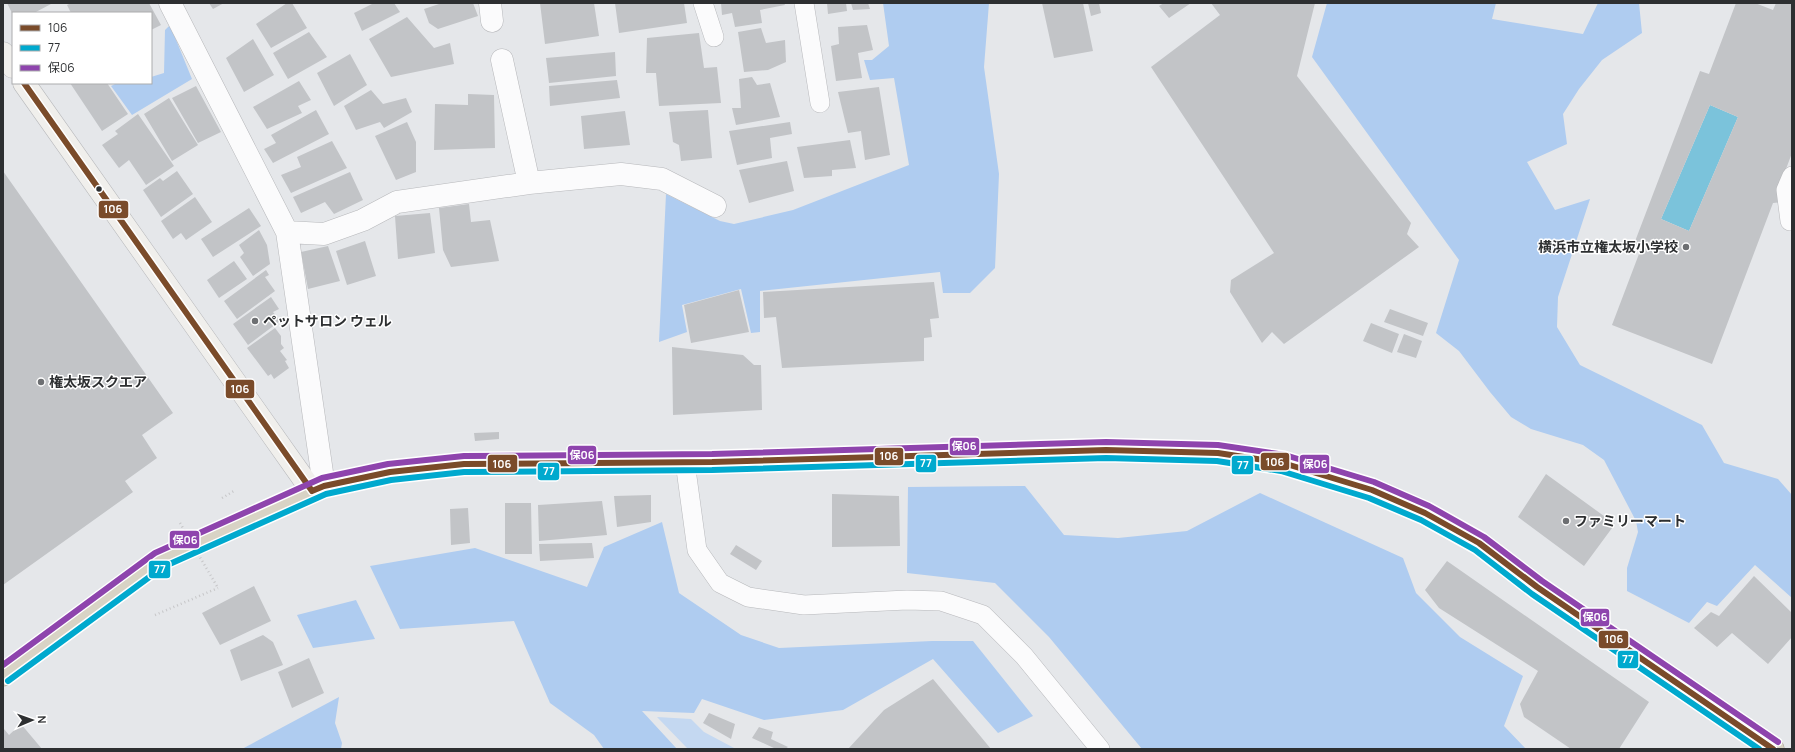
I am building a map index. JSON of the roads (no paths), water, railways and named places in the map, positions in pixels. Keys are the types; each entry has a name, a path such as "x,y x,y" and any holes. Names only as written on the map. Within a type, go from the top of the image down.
{"highway":[{"path":"3,675 159,560 318,488 390,472 464,464 685,462 1106,450 1218,453 1283,463 1372,490 1425,513 1480,543 1537,587 1773,749"}],"street":[{"path":"170,3 287,232 318,488"},
{"path":"3,53 12,66"},
{"path":"502,60 529,183"},
{"path":"25,84 318,488"},
{"path":"287,232 324,234 363,220 397,202 529,183 621,174 662,179 715,206"}],"lane":[{"path":"703,3 714,37"},
{"path":"804,3 820,103"},
{"path":"1790,221 1786,190 1792,176"},
{"path":"685,462 697,550 720,583 748,598 804,605 907,600 941,601 983,615 1024,656 1100,749"}],"place":[{"name":"横浜市立権太坂小学校","path":"1686,247"},
{"name":"ペットサロン ウェル","path":"255,321"},
{"name":"権太坂スクエア","path":"41,382"},
{"name":"ファミリーマート","path":"1566,521"}]}
